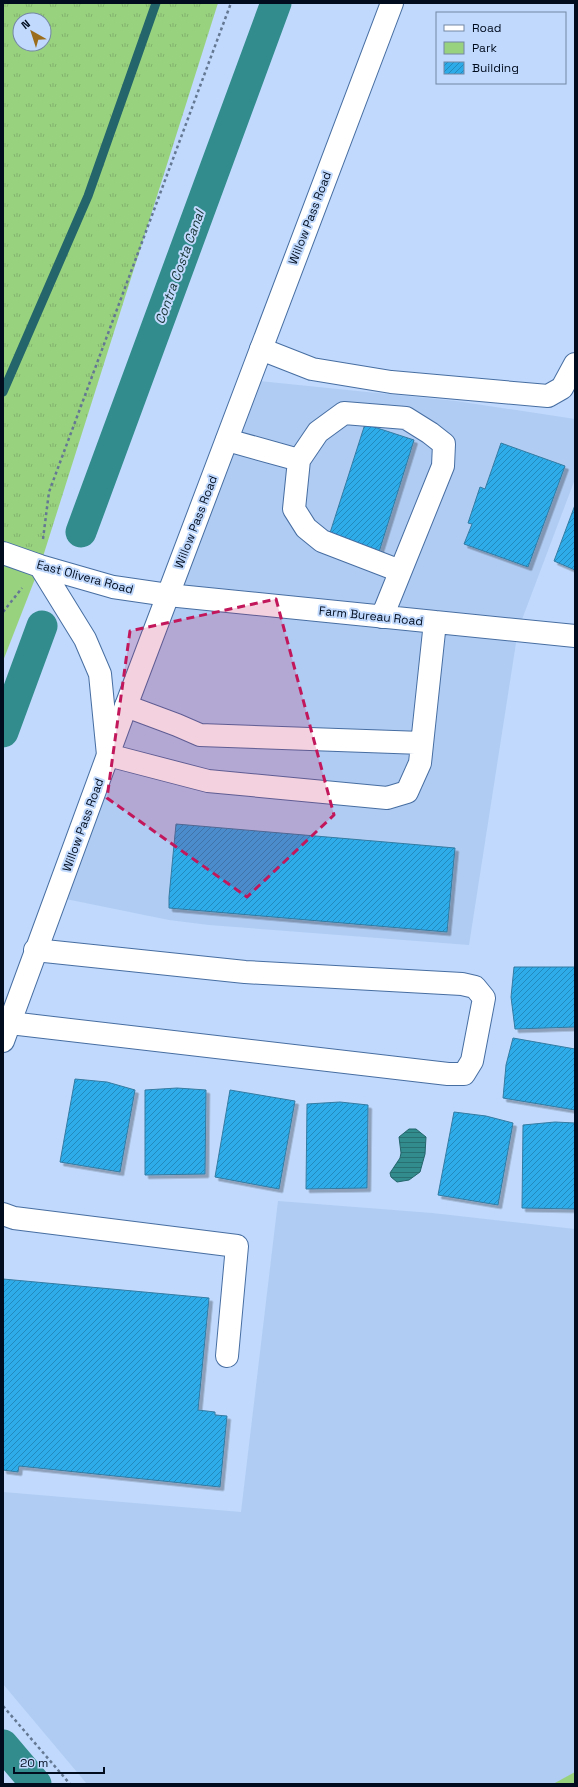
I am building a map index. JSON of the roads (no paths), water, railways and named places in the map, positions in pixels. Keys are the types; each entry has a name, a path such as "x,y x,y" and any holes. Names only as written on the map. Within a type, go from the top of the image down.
{"main road":[{"name":"Willow Pass Road","path":"6,1032 126,706 392,3"},
{"path":"261,349 312,369 391,382 548,396 562,388 575,364"},
{"path":"382,617 443,466 444,444 406,418 344,413 318,432 299,460 294,509 306,528 322,541 400,571"},
{"path":"227,440 299,460"},
{"name":"East Olivera Road","path":"3,553 40,566 113,587 168,595"},
{"path":"40,566 85,639 100,674 108,755 208,781 387,798 407,792 420,763 435,622"},
{"name":"Farm Bureau Road","path":"168,595 575,636"},
{"path":"126,706 200,735 422,743"},
{"path":"6,1032 448,1074 464,1074 472,1062 484,998 475,987 462,984 246,972 36,950"},
{"path":"3,1214 14,1218 236,1246 227,1356"}],"waterway":[{"path":"3,392 88,196 156,3"},
{"name":"Contra Costa Canal","path":"81,532 276,3"},
{"name":"Contra Costa Canal","path":"3,732 42,626"},
{"name":"Contra Costa Canal","path":"3,1745 36,1784"}]}
